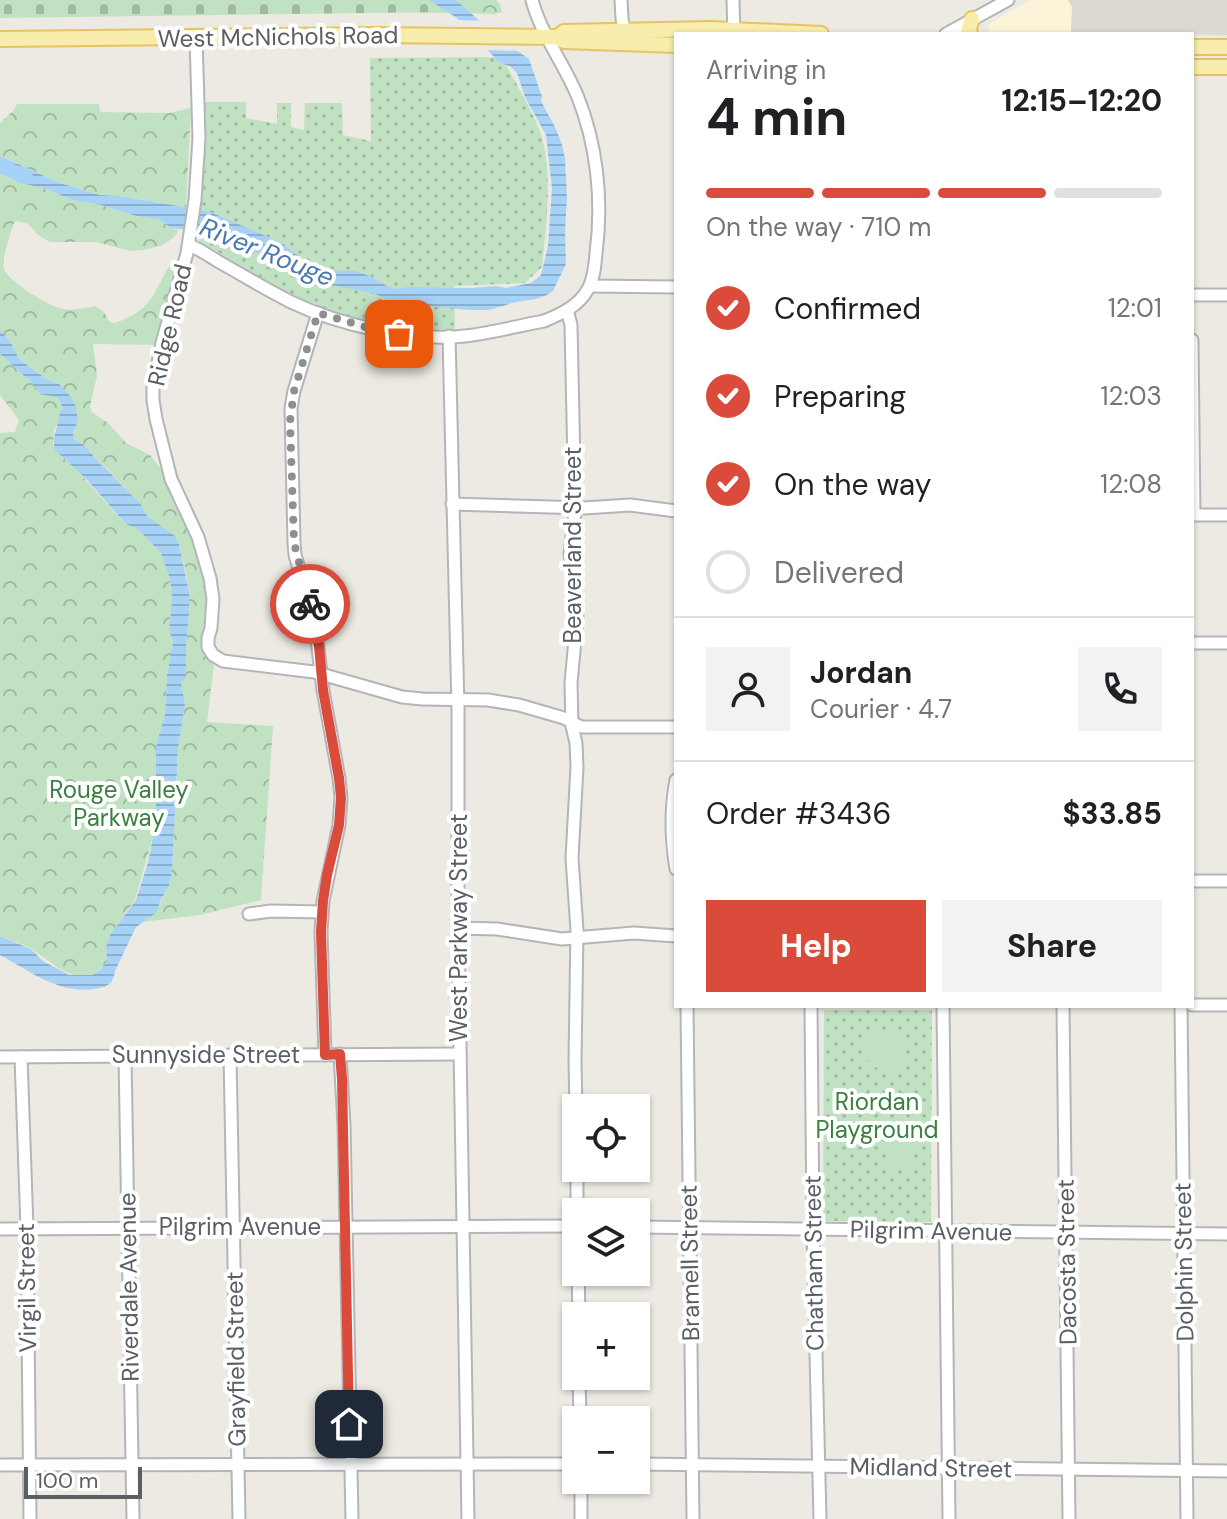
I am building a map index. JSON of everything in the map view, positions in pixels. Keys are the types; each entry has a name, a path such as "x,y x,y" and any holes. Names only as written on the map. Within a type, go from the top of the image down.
{"main road":[{"name":"West McNichols Road","path":"691,32 734,32"},
{"name":"West McNichols Road","path":"0,39 463,35 546,37 564,41 674,33"},
{"name":"West McNichols Road","path":"625,37 674,45"},
{"path":"1194,47 1227,47"},
{"path":"1194,67 1227,67"}],"street":[{"path":"189,242 283,297 318,313 376,330 416,336 466,336 544,321 567,310 583,297 590,286 599,229 598,183 585,115 572,82 537,19 532,0"},
{"path":"621,0 625,37"},
{"path":"733,0 734,32"},
{"path":"971,27 1008,0"},
{"name":"Ridge Road","path":"196,38 199,138 195,200 189,242 153,387 156,419 171,479 198,537 210,578 213,616 208,638 213,655 223,661 321,674"},
{"path":"590,286 674,287"},
{"path":"1194,295 1227,295"},
{"name":"Beaverland Street","path":"567,310 571,325 575,507 570,554 577,618 571,683 577,767 572,858 576,939 576,1094"},
{"path":"318,313 294,391 290,421 294,543 315,622 341,798 339,825 322,912 325,1055"},
{"name":"West Parkway Street","path":"449,336 468,1519"},
{"path":"452,504 630,505 674,511"},
{"path":"1194,515 1227,515"},
{"path":"1194,643 1227,643"},
{"path":"321,674 402,697 488,700 519,705 581,727 674,727"},
{"path":"674,791 671,824 674,851"},
{"path":"1194,881 1227,881"},
{"path":"249,914 322,912"},
{"path":"458,928 497,929 552,939 634,933 674,936"},
{"path":"1194,1005 1227,1005"},
{"name":"Bramell Street","path":"687,1008 693,1519"},
{"name":"Chatham Street","path":"811,1008 820,1519"},
{"path":"943,1008 949,1519"},
{"name":"Dacosta Street","path":"1063,1008 1069,1519"},
{"name":"Dolphin Street","path":"1181,1008 1187,1519"},
{"path":"340,1054 352,1519"},
{"name":"Sunnyside Street","path":"0,1057 460,1054"},
{"name":"Grayfield Street","path":"230,1055 239,1519"},
{"name":"Riverdale Avenue","path":"125,1056 133,1519"},
{"name":"Virgil Street","path":"21,1057 27,1228 30,1519"},
{"name":"Pilgrim Avenue","path":"0,1229 562,1226"},
{"name":"Pilgrim Avenue","path":"650,1227 1227,1234"},
{"path":"0,1465 562,1464"},
{"name":"Midland Street","path":"650,1464 1227,1471"},
{"path":"581,1494 581,1519"}],"shaded area":[{"path":"1030,0 1068,0 1072,6 1071,32 989,32 989,24"},
{"path":"1068,0 1227,0 1227,35 1071,32 1072,7"}],"green space":[{"path":"0,0 462,0 448,12 0,18"},
{"path":"299,0 496,0 502,12 401,12"},
{"path":"502,57 543,140 548,195 542,267 525,283 454,286 455,329 411,329 366,321 322,307 260,278 200,242 197,234 203,102 246,102 246,118 277,124 277,103 291,103 291,127 304,130 305,103 342,103 343,135 371,141 370,58"},
{"path":"17,104 99,104 100,112 169,113 191,108 186,207 100,195 60,183 0,156 0,123"},
{"path":"0,162 17,182 47,189 72,200 160,220 179,230 163,245 130,251 96,242 50,242 27,223 15,221 3,265 13,280 46,302 68,310 96,306 110,322 115,323 144,307 169,266 174,273 157,345 93,344 97,376 90,406 92,412 108,423 126,443 150,455 161,469 195,543 203,572 206,602 201,644 204,655 214,665 207,722 273,726 261,900 200,915 142,922 158,907 172,872 178,749 185,704 181,682 186,669 189,614 185,568 179,544 168,531 148,517 140,503 108,469 74,439 78,419 59,385 19,359 0,330"},
{"name":"Rouge Valley Parkway","path":"0,354 40,394 59,400 63,409 54,430 53,444 120,518 139,530 161,553 169,576 172,600 169,630 173,642 167,675 153,837 135,900 110,935 106,947 107,962 87,976 68,973 30,948 0,936 0,433 15,432 19,420 0,395"},
{"name":"Riordan Playground","path":"824,1010 932,1010 931,1222 823,1221"},
{"path":"863,1031 903,1031 903,1071 881,1070 868,1062 864,1057"},
{"path":"888,1131 910,1131 910,1168 889,1168"}],"water":[{"path":"429,0 456,0 500,39 529,59 541,101 556,129 565,159 566,264 553,291 547,295 489,310 398,307 373,293 315,282 216,233 171,228 160,220 72,200 47,189 16,182 0,162 0,156 60,183 100,195 208,211 282,243 317,270 355,271 397,289 506,288 531,283 541,275 548,246 552,188 546,135 525,97 517,73 499,62 457,18"},
{"path":"0,330 19,359 48,380 59,384 71,397 78,419 74,439 85,446 140,503 148,517 175,536 189,592 186,677 181,682 185,704 178,749 169,885 156,913 136,927 111,982 94,989 68,988 33,974 0,955 0,936 31,949 43,961 69,975 92,975 107,962 106,947 110,935 136,900 153,837 156,747 165,714 173,642 169,630 171,587 161,553 139,530 126,524 55,450 55,435 63,409 61,404 54,397 40,394 0,354"}],"pier":[{"path":"458,20 485,21 526,51 481,50 460,27"}],"waterway":[{"name":"River Rouge","path":"0,166 26,177"}],"way so far":[{"path":"310,604 295,555 290,421 294,391 318,313 399,334"}],"route":[{"path":"310,604 341,798 339,825 323,901 321,932 325,1055 340,1054 342,1079 349,1424"}]}
